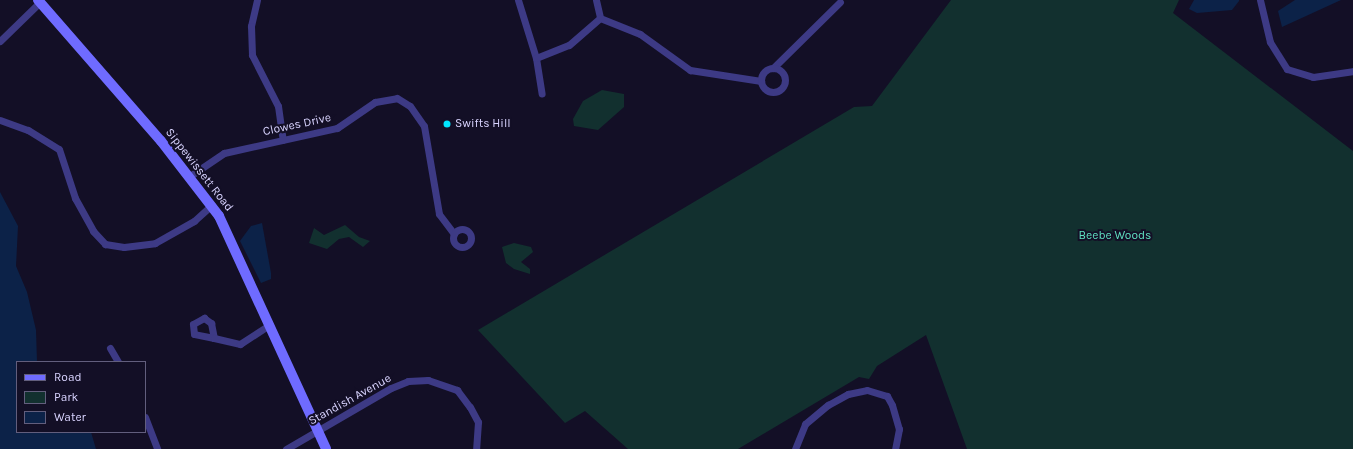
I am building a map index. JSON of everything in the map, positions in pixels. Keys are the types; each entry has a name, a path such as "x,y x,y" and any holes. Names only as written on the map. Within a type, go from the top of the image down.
{"main road":[{"name":"Sippewissett Road","path":"39,1 190,176 212,205 234,242 316,431 326,449"}],"street":[{"path":"257,0 251,26 252,55 278,106 283,140"},
{"path":"518,0 536,58 542,94"},
{"path":"596,0 600,18"},
{"path":"1260,0 1270,42 1287,69 1313,77 1353,71"},
{"path":"0,41 39,1"},
{"path":"761,81 765,70 773,68 840,2"},
{"path":"536,58 569,45 600,18"},
{"path":"600,18 640,34 690,70 761,81 767,90 781,88 783,74 773,68"},
{"name":"Clowes Drive","path":"190,176 224,153 341,127 382,100 402,101 424,126 439,214 454,234"},
{"path":"0,120 33,133 59,149 75,198 93,231 105,244 124,247 155,242 194,221 212,205"},
{"path":"214,338 240,344 269,325"},
{"path":"110,348 117,361"},
{"name":"Standish Avenue","path":"286,449 391,388 408,381 428,380 457,390 470,407 478,422 476,449"},
{"path":"795,449 805,424 824,408 848,394 867,390 887,396 892,405 899,429 895,449"},
{"path":"146,420 157,449"}],"green space":[{"name":"Beebe Woods","path":"951,0 1179,0 1173,13 1353,151 1353,449 967,449 926,335 877,366 869,379 859,377 738,449 628,449 585,411 565,423 478,330 854,107 872,106"},
{"path":"602,90 624,94 624,107 598,130 574,126 573,119 583,101"},
{"path":"345,225 359,237 370,241 363,247 349,237 339,239 327,249 309,243 314,228 324,235"},
{"path":"514,243 531,247 533,252 521,262 530,269 530,274 514,269 506,263 502,247"}],"water":[{"path":"1194,0 1239,1 1232,10 1197,13 1189,9"},
{"path":"1295,0 1341,0 1282,27 1278,11"},
{"path":"0,192 18,226 16,266 27,292 36,330 37,361 16,361 16,433 91,433 96,449 0,449"},
{"path":"262,223 271,279 261,283 240,241 251,226"}],"place":[{"name":"Swifts Hill","path":"447,124"}]}
